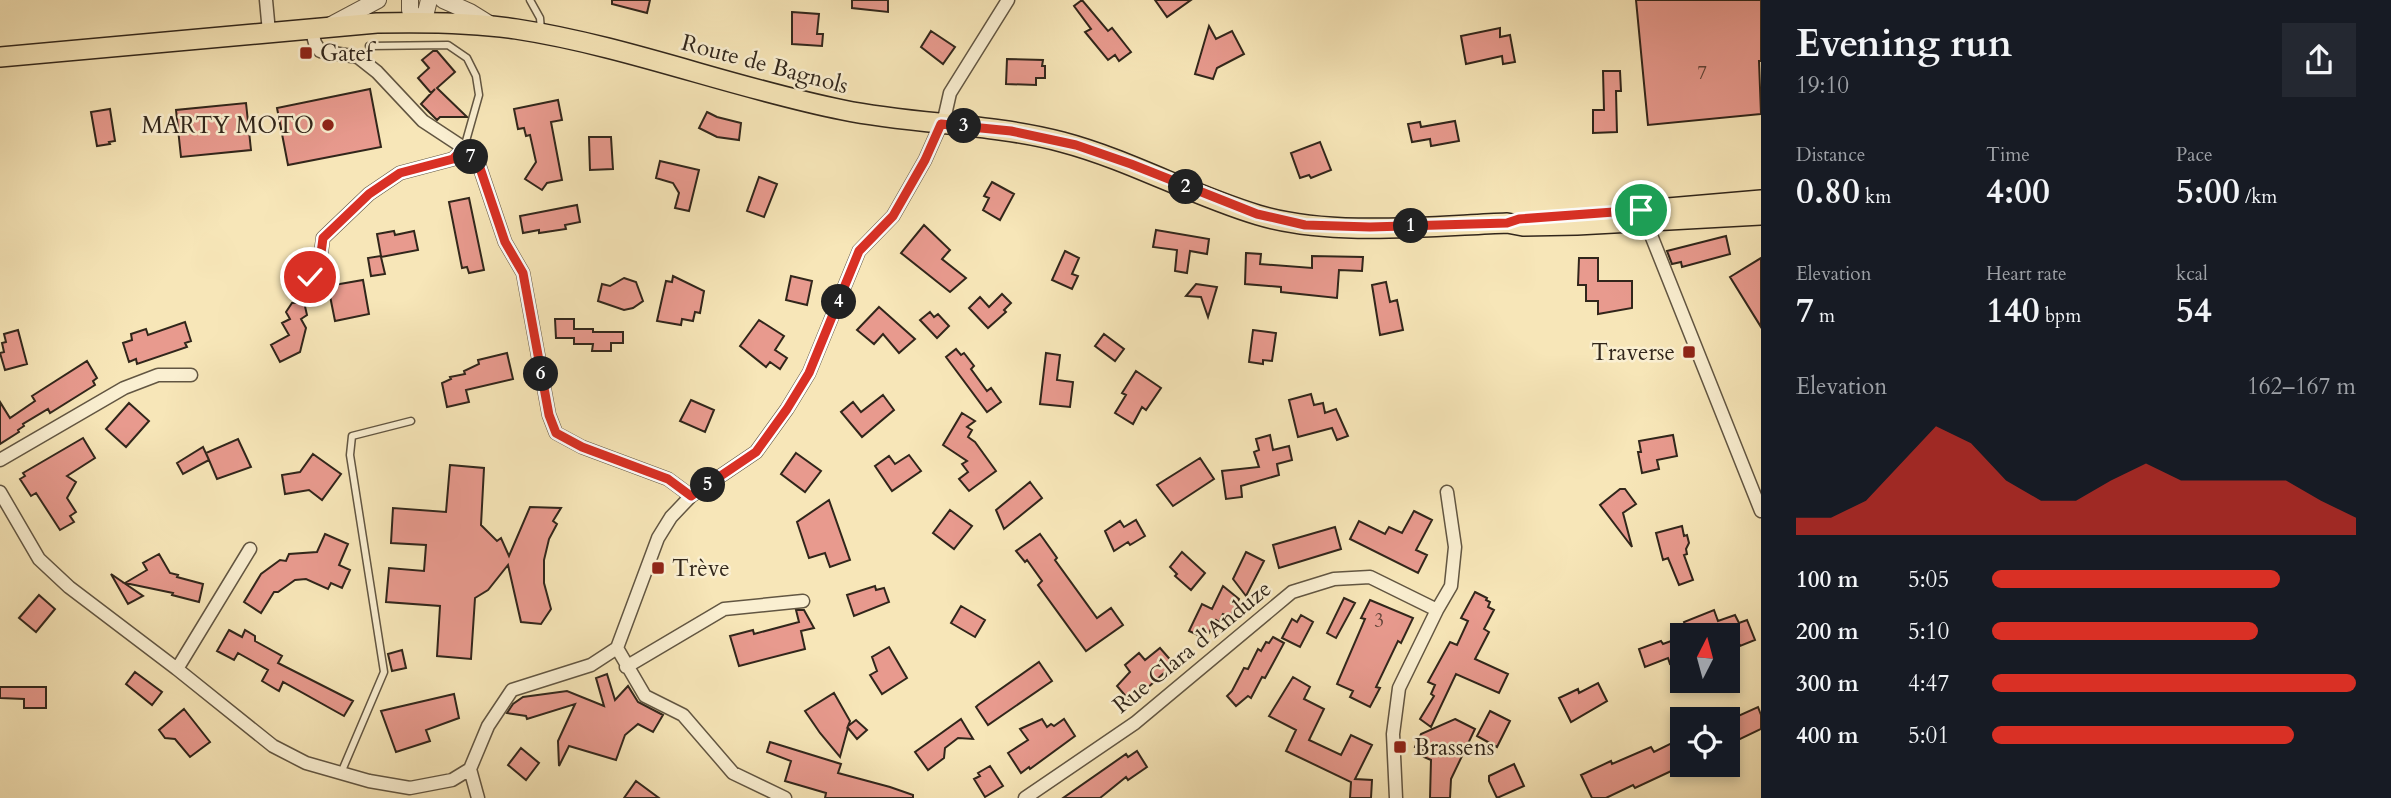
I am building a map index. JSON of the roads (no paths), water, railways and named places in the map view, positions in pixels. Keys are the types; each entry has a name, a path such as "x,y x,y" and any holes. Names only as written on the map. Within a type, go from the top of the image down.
{"main road":[{"name":"Route de Bagnols","path":"0,57 320,27 416,22 491,25 626,52 768,92 844,110 1011,131 1076,145 1122,160 1257,214 1305,225 1370,227 1507,223 1519,219 1761,215"},
{"name":"Route de Bagnols","path":"1642,216 1761,200"}],"street":[{"path":"266,0 269,32"},
{"path":"379,0 320,27 315,43 320,51 358,57 377,72 423,121 464,148 480,168 505,242 523,273 549,415 556,433 582,447 668,479 691,496"},
{"path":"410,0 410,10 416,22 426,12 429,0"},
{"path":"443,0 491,25"},
{"path":"0,492 39,559 69,587 273,746 306,763 410,789 452,780 470,769 488,726 512,690 591,665 617,648 658,538 671,517 691,496 756,452 809,373 859,251 893,216 925,160 941,124 950,93 1008,0"},
{"path":"310,277 320,261 323,238 369,194 400,173 453,159 464,148"},
{"path":"1642,216 1761,512"},
{"path":"0,460 124,388 158,375 191,375"},
{"path":"1396,798 1393,734 1399,688 1451,586 1455,547 1447,492"},
{"path":"177,669 250,549"},
{"name":"Rue Clara d'Anduze","path":"1025,798 1135,723 1292,592 1334,579 1370,577 1437,610"},
{"path":"626,667 724,609 803,601"},
{"path":"617,648 645,696 682,715 733,773 785,798"},
{"path":"470,769 478,798"}],"lane":[{"path":"530,0 540,18 542,34"},
{"path":"369,46 448,45 467,58 476,75 480,95 464,148"},
{"path":"341,773 384,672 350,455 352,436 411,421"}],"place":[{"name":"Gatef","path":"306,53"},
{"name":"MARTY MOTO","path":"328,125"},
{"name":"Traverse","path":"1689,352"},
{"name":"Trève","path":"658,568"},
{"name":"Brassens","path":"1400,747"}]}
